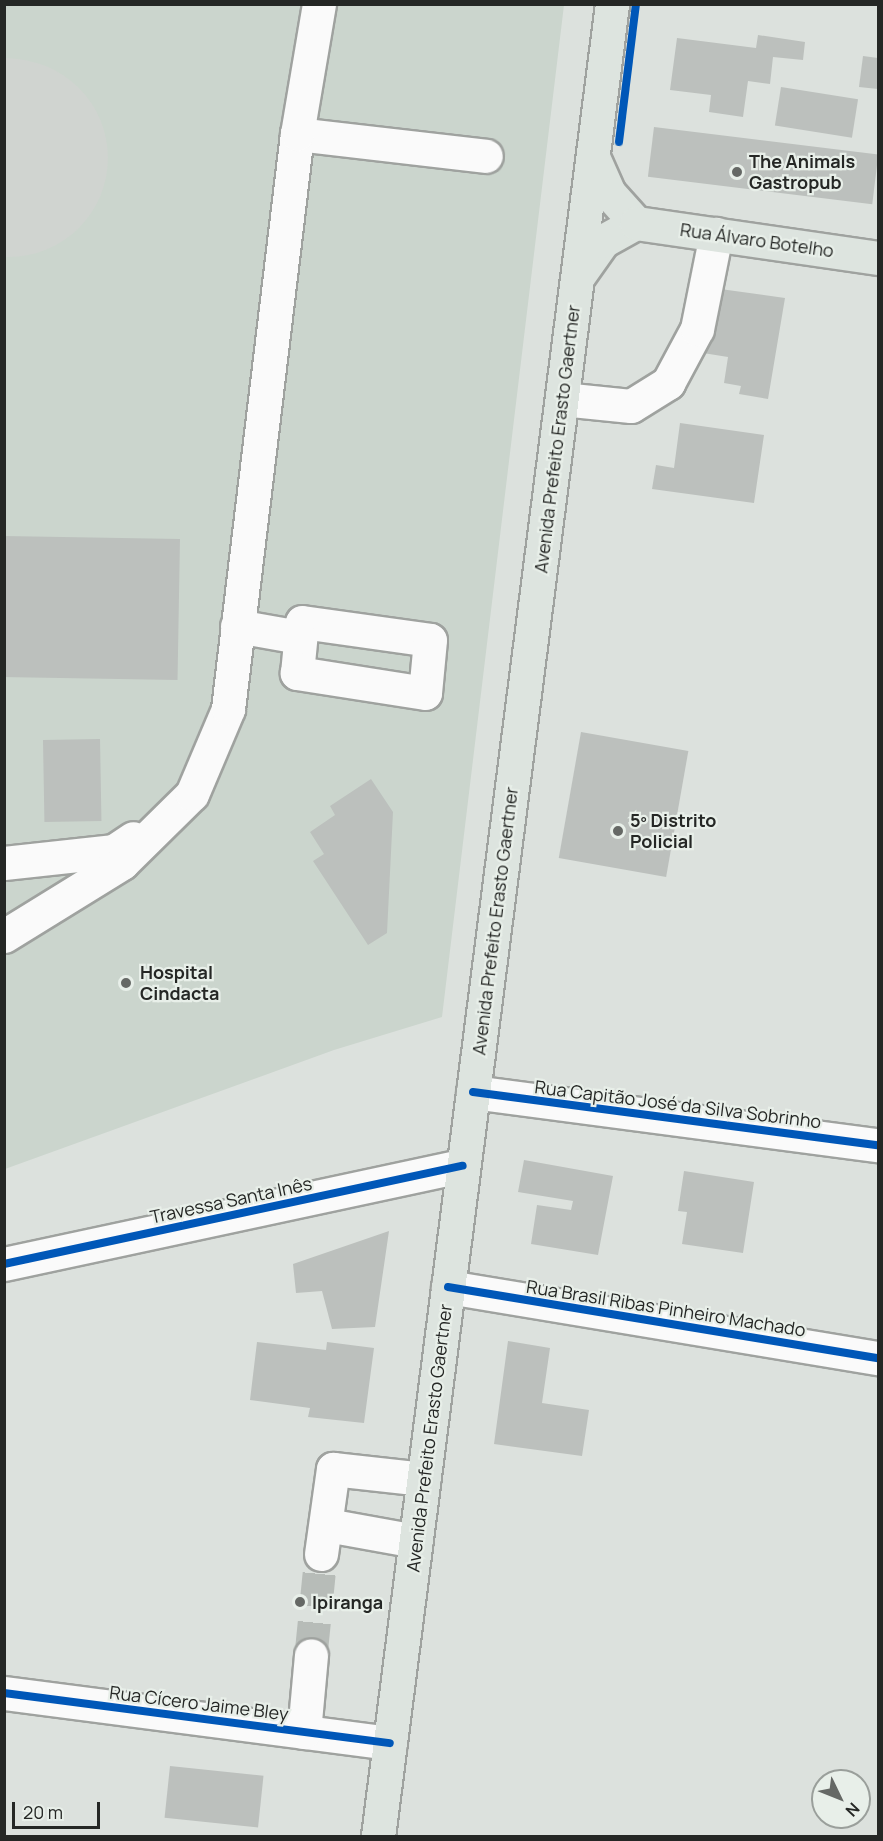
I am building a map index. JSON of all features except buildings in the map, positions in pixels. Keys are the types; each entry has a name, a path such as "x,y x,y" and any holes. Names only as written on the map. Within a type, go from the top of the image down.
{"main road":[{"name":"Avenida Prefeito Erasto Gaertner","path":"378,1836 612,4"},
{"path":"578,277 603,241 636,223 609,193 593,157"},
{"name":"Rua Álvaro Botelho","path":"636,223 879,258"}],"street":[{"path":"4,936 122,863 192,794 228,709 297,134 319,4"},
{"path":"297,134 486,156"},
{"path":"562,399 631,406 668,383 697,329 716,234"},
{"path":"237,626 299,637"},
{"path":"4,863 114,851 192,794"},
{"name":"Rua Capitão José da Silva Sobrinho","path":"473,1092 879,1145"},
{"name":"Travessa Santa Inês","path":"4,1264 464,1166"},
{"name":"Rua Brasil Ribas Pinheiro Machado","path":"448,1287 879,1358"},
{"path":"416,1540 324,1540 333,1469 423,1479"},
{"path":"304,1732 311,1655"},
{"name":"Rua Cícero Jaime Bley","path":"4,1693 390,1743"}],"shaded area":[{"path":"4,5 564,5 442,1017 334,1050 5,1169"}],"runway":[{"path":"4,157 9,158"}],"tunnel":[{"path":"311,1655 321,1554"}],"cycle path":[{"path":"619,142 636,4"},
{"path":"473,1092 878,1145"},
{"path":"4,1264 463,1166"},
{"path":"448,1287 878,1358"},
{"path":"4,1693 390,1743"}],"place":[{"name":"The Animals Gastropub","path":"737,172"},
{"name":"5º Distrito Policial","path":"618,831"},
{"name":"Hospital Cindacta","path":"126,983"},
{"name":"Ipiranga","path":"300,1602"}]}
